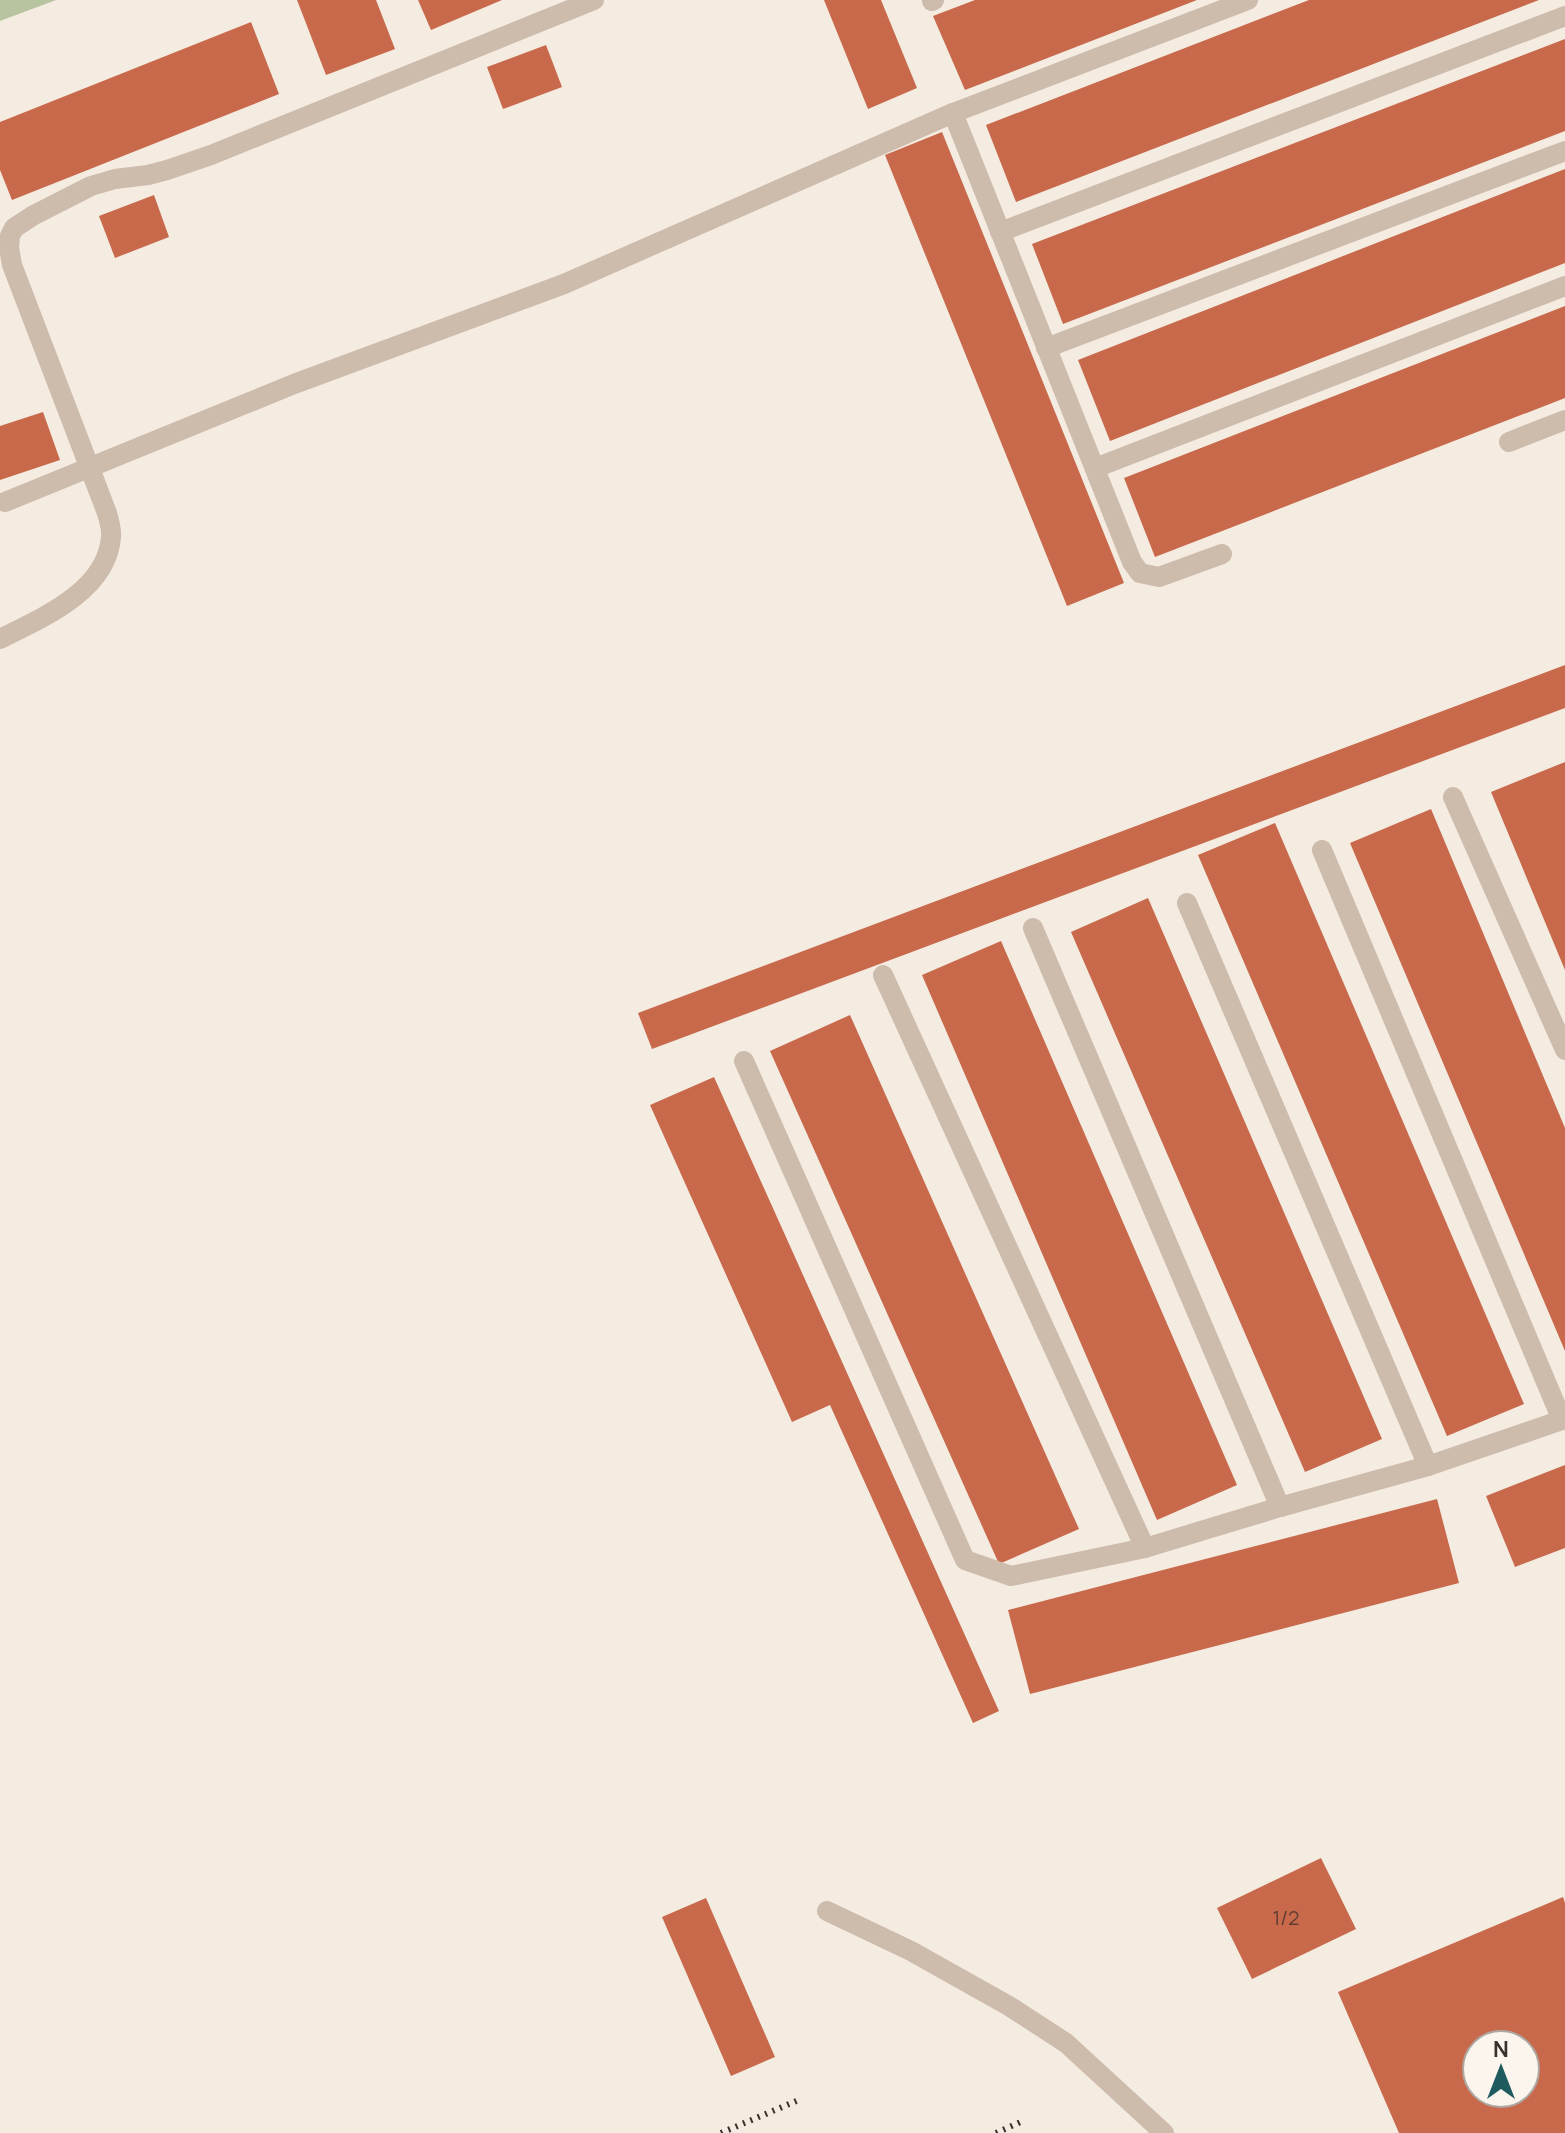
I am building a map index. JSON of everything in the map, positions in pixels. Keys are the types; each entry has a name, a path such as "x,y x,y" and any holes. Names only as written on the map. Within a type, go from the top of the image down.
{"lane":[{"path":"0,639 78,594 99,574 109,554 112,534 107,513 12,265 9,248 14,228 91,186 157,172 211,155 594,0"},
{"path":"5,502 294,384 564,284 953,113 1248,0"},
{"path":"1000,232 1565,16"},
{"path":"953,113 1132,562 1140,573 1159,577 1222,554"},
{"path":"1046,348 1565,151"},
{"path":"1095,468 1565,286"},
{"path":"1509,442 1565,420"},
{"path":"1453,797 1565,1050"},
{"path":"744,1061 965,1560 1011,1576 1145,1548 1428,1466 1563,1419 1322,850"},
{"path":"1187,903 1428,1466"},
{"path":"1033,928 1280,1507"},
{"path":"883,975 1145,1548"},
{"path":"827,1911 911,1951 1009,2006 1066,2043 1164,2133"}],"green space":[{"path":"0,0 56,0 0,21"}],"building":[{"path":"297,0 376,0 395,49 326,75"},
{"path":"418,0 502,0 431,30"},
{"path":"824,0 881,0 917,88 868,109"},
{"path":"975,0 1197,0 965,90 933,16"},
{"path":"1309,0 1539,0 1016,202 986,125"},
{"path":"251,22 279,94 12,200 0,170 0,122"},
{"path":"1565,39 1565,131 1063,324 1032,244"},
{"path":"546,45 562,87 503,109 487,67"},
{"path":"942,132 1124,583 1067,606 885,155"},
{"path":"1565,169 1565,263 1110,441 1078,360"},
{"path":"154,195 169,237 115,258 99,216"},
{"path":"1565,306 1565,398 1155,557 1124,478"},
{"path":"43,412 60,460 0,480 0,426"},
{"path":"1565,665 1565,708 652,1049 638,1013"},
{"path":"1565,762 1565,970 1491,792"},
{"path":"1431,809 1565,1128 1565,1351 1350,843"},
{"path":"1275,823 1524,1404 1447,1436 1198,855"},
{"path":"1148,898 1382,1439 1305,1472 1071,932"},
{"path":"1001,941 1237,1485 1157,1520 922,975"},
{"path":"850,1015 1079,1529 999,1564 770,1051"},
{"path":"714,1077 999,1711 973,1723 830,1405 792,1422 650,1105"},
{"path":"1565,1465 1565,1548 1515,1567 1486,1496"},
{"path":"1437,1499 1459,1583 1030,1694 1008,1610"},
{"path":"1321,1858 1356,1929 1252,1979 1217,1908"},
{"path":"1563,1897 1565,2133 1399,2133 1338,1992"},
{"path":"706,1898 775,2057 731,2076 662,1917"}],"railway":[{"path":"721,2133 801,2099"},
{"path":"996,2133 1025,2120"}]}
